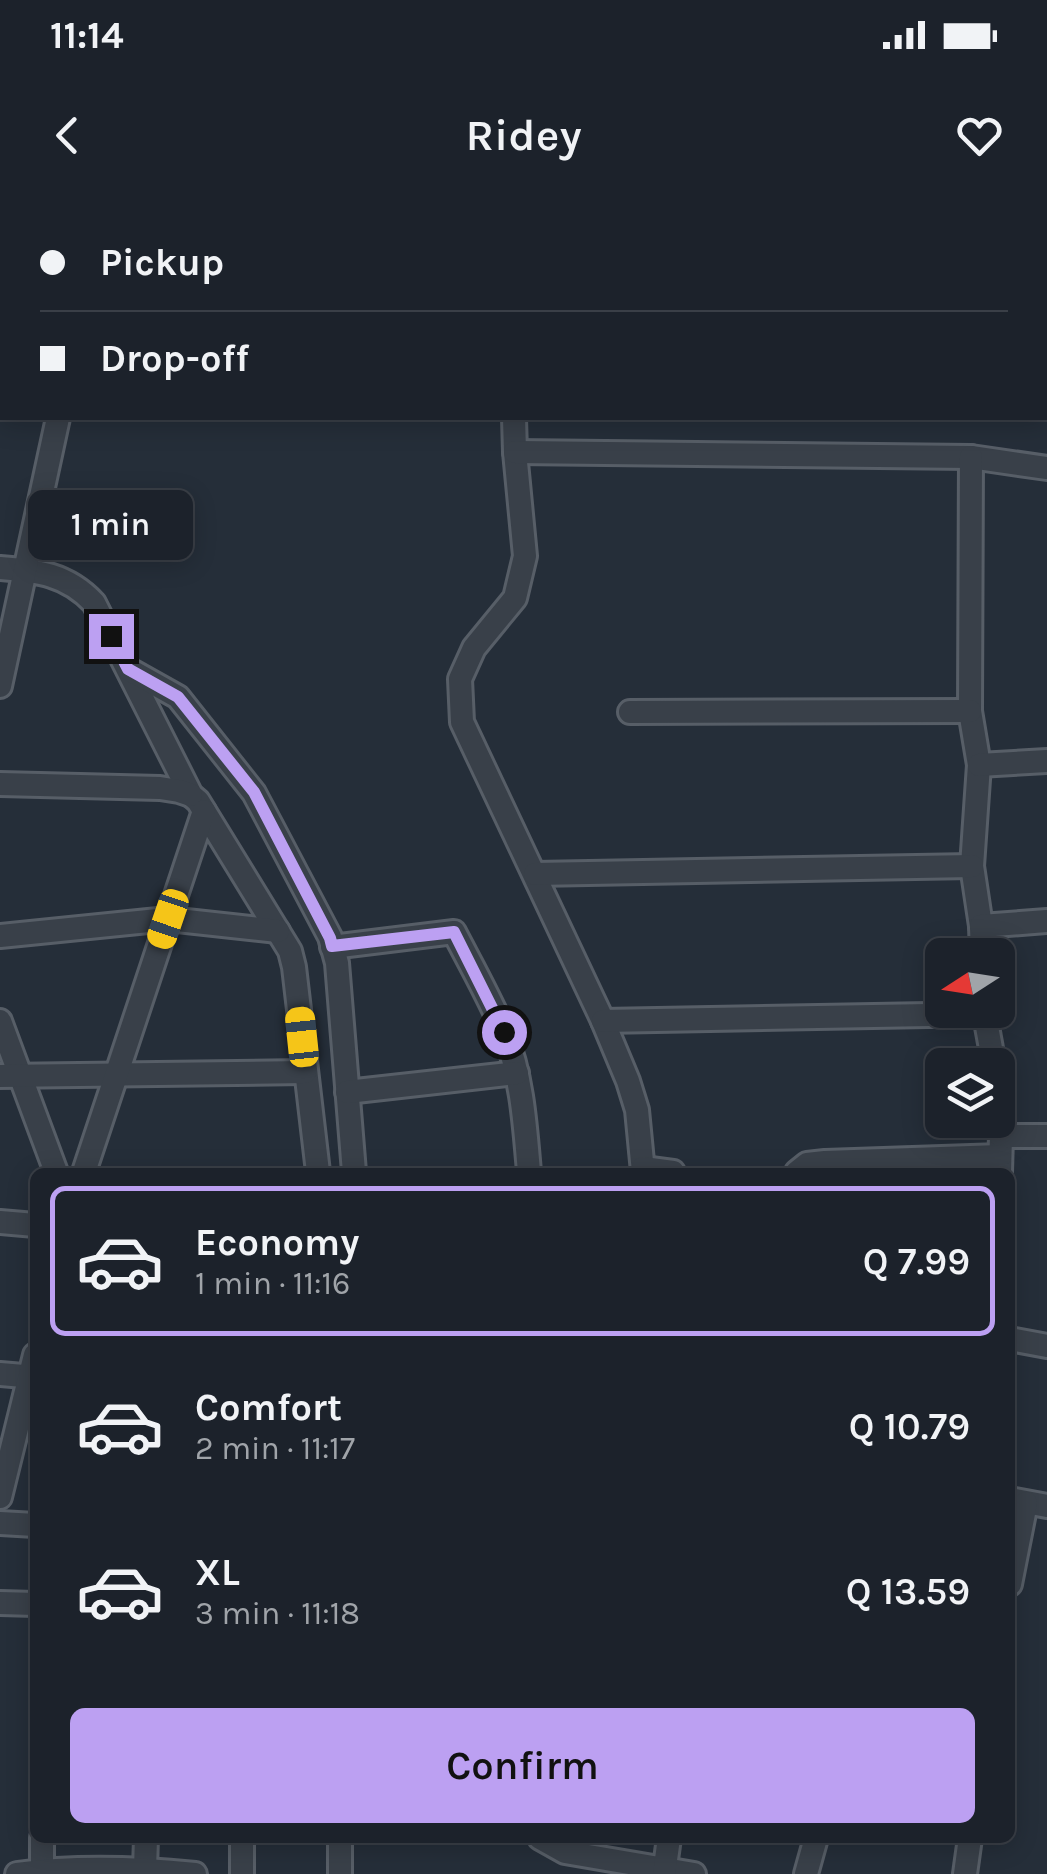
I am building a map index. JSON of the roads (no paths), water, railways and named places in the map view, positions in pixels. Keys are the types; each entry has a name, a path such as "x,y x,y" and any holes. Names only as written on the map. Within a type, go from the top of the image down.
{"street":[{"path":"0,686 58,420"},
{"path":"514,420 525,556 515,598 474,648 460,680 462,722 603,1021 638,1110 643,1168"},
{"path":"515,452 971,457 1047,468"},
{"path":"971,457 970,710 979,765 972,866 981,938"},
{"path":"0,568 63,579 94,602 197,803 293,959 317,1168"},
{"path":"128,669 178,697 254,792 330,938 337,963 354,1168"},
{"path":"630,712 970,710"},
{"path":"979,765 1047,761"},
{"path":"0,784 160,788 180,790 197,803"},
{"path":"85,1168 168,919 197,803"},
{"path":"535,874 972,866"},
{"path":"0,936 168,919 278,931"},
{"path":"981,926 1047,921"},
{"path":"332,946 454,932 504,1032 517,1074 529,1168"},
{"path":"603,1021 925,1013"},
{"path":"0,1021 6,1072 41,1168"},
{"path":"6,1072 116,1076 305,1072"},
{"path":"6,1072 54,1168"},
{"path":"347,1092 517,1074"},
{"path":"802,1168 825,1162 1000,1155 1047,1136"},
{"path":"0,1222 30,1224"},
{"path":"1015,1339 1047,1346"},
{"path":"0,1374 30,1369"},
{"path":"0,1497 30,1381"},
{"path":"1015,1562 1028,1503"},
{"path":"0,1523 30,1526"},
{"path":"0,1603 30,1604"},
{"path":"42,1843 42,1871"},
{"path":"144,1868 146,1843"},
{"path":"242,1843 242,1874"},
{"path":"340,1843 340,1874"},
{"path":"664,1871 668,1843"},
{"path":"806,1874 815,1843"},
{"path":"965,1874 969,1843"},
{"path":"566,1854 694,1874"},
{"path":"17,1874 144,1868 194,1874"}]}
